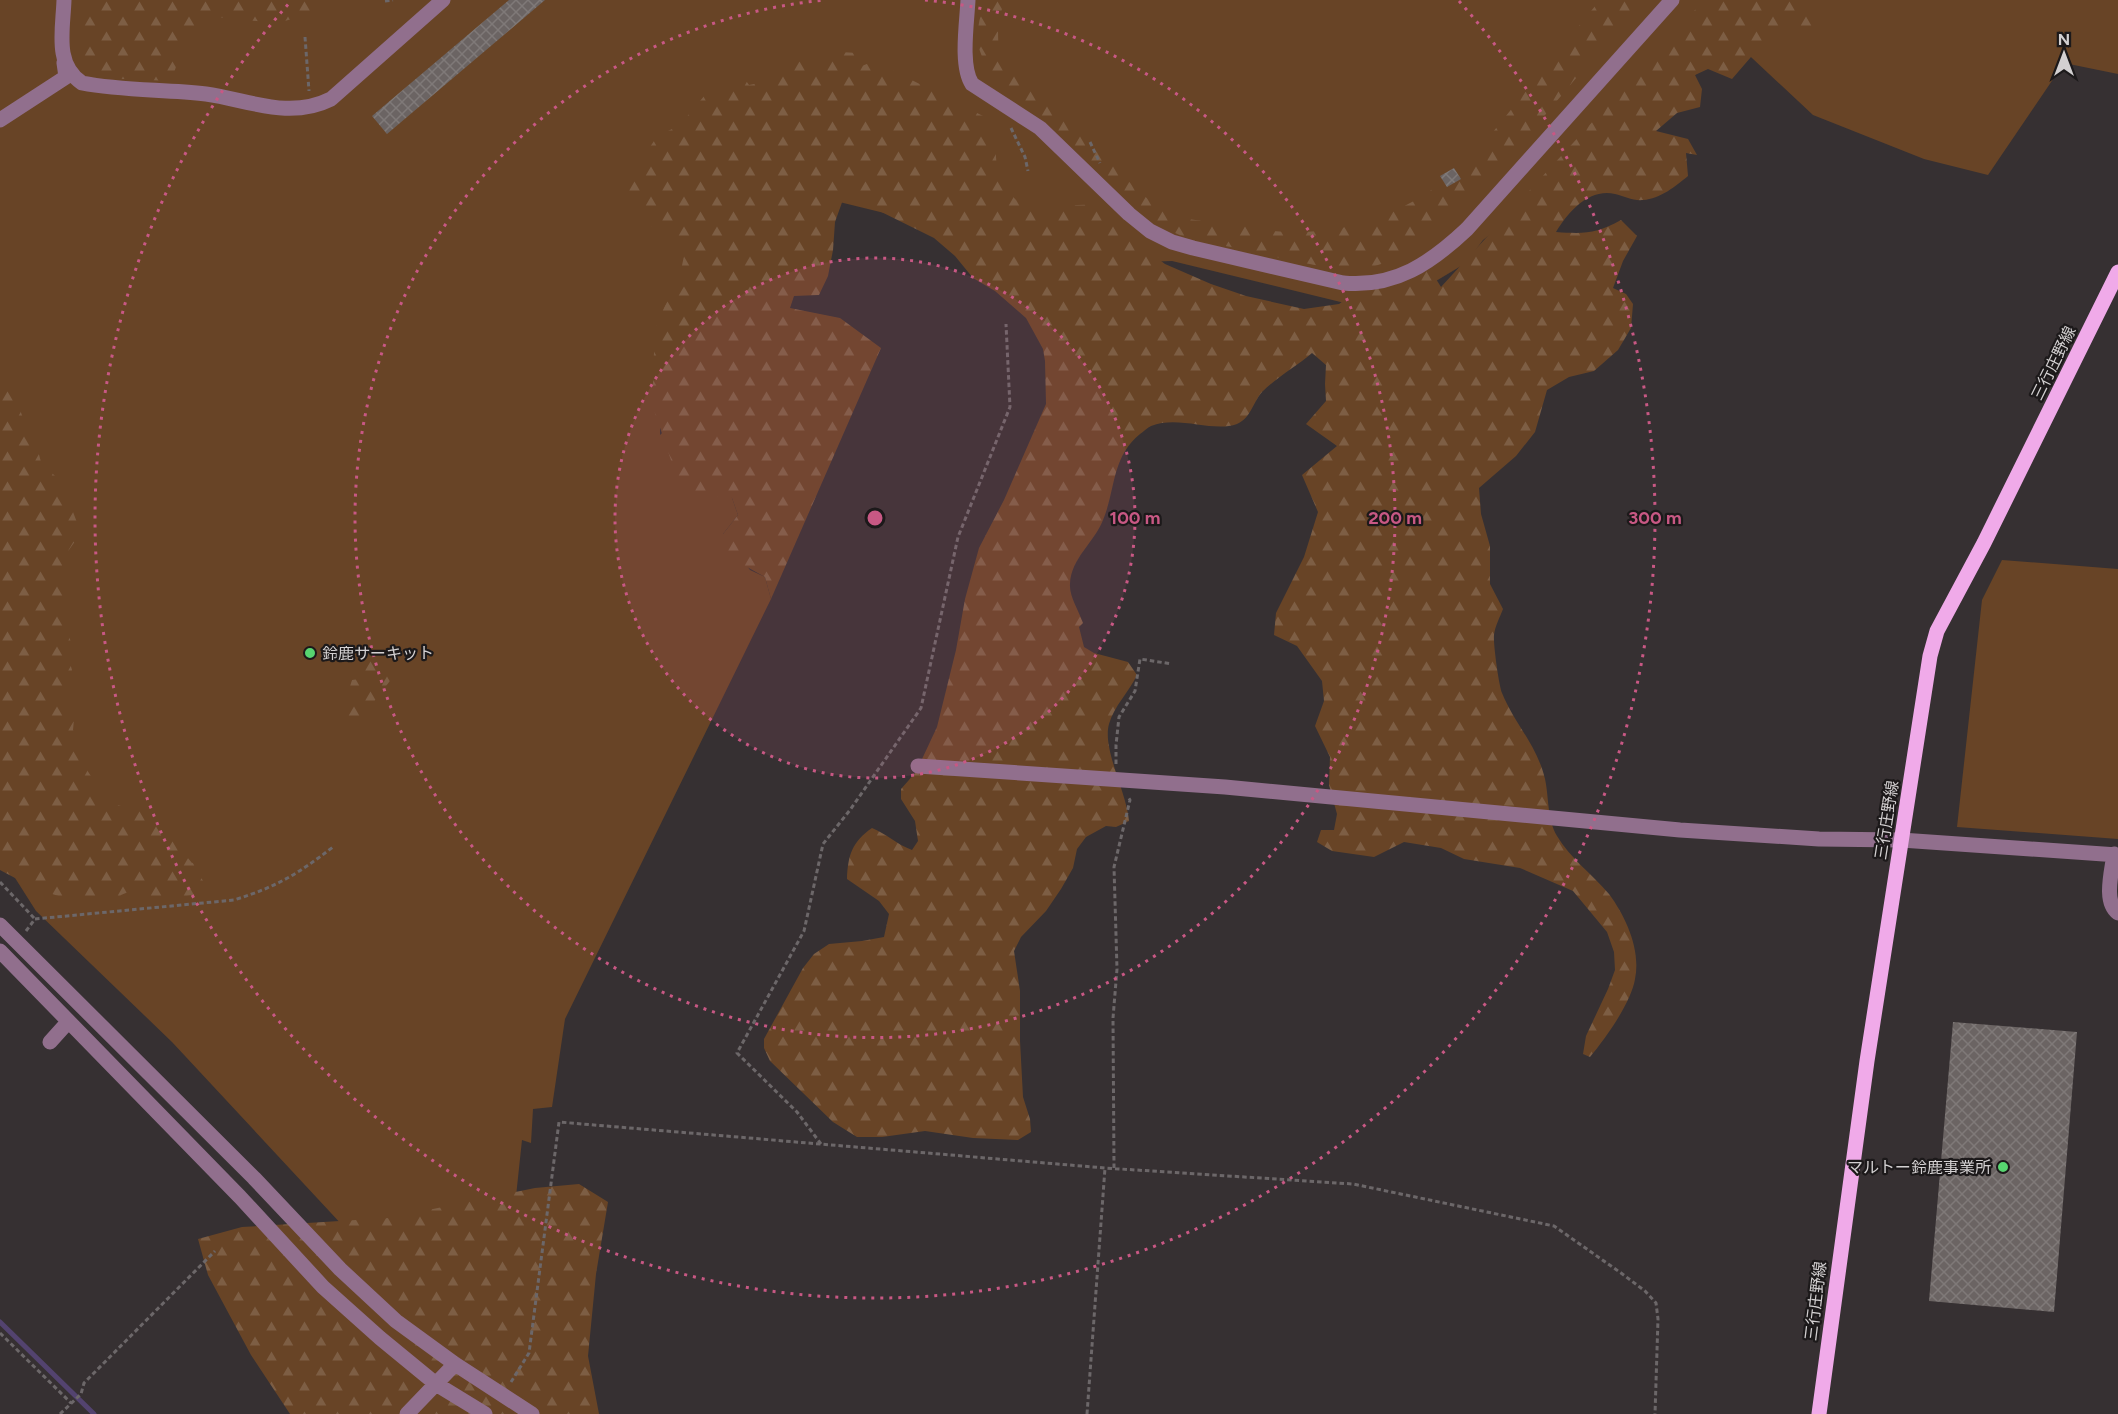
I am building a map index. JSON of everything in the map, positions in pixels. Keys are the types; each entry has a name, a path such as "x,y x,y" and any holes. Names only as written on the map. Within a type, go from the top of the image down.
{"main road":[{"name":"三行庄野線","path":"1819,1414 1838,1265 1930,656 1937,631 1984,543 2118,272"}],"street":[{"path":"0,120 66,77 64,0"},
{"path":"64,62 73,77 82,83 96,86 205,94 279,109 306,108 331,99 346,88 443,0"},
{"path":"968,0 966,64 972,84 1040,128 1129,214 1150,231 1193,248 1334,281 1356,284 1397,278 1428,262 1448,247 1467,229 1672,0"},
{"path":"918,766 1225,787 1680,830 1819,839 1901,840 2116,854 2110,898 2113,909 2118,913"},
{"path":"0,925 254,1178 340,1269 396,1321 455,1364 532,1414"},
{"path":"0,951 240,1197 323,1287 436,1384 485,1414"},
{"path":"50,1042 68,1022"},
{"path":"407,1414 455,1364"}],"path":[{"path":"385,1 393,0"},
{"path":"305,37 309,101"},
{"path":"1010,128 1025,157 1028,171"},
{"path":"821,1144 797,1112 737,1053 804,931 823,844 850,810 921,708 958,537 1010,407 1006,324"},
{"path":"1114,1168 1113,1018 1117,969 1114,867 1130,800 1116,781 1119,717 1135,691 1140,659 1172,664"},
{"path":"0,882 35,920 198,904 234,900 265,890 303,870 333,847"},
{"path":"502,1396 529,1353 559,1122 1105,1168 1353,1184 1554,1226 1645,1291 1656,1303 1658,1319 1655,1414"},
{"path":"1087,1414 1105,1168"},
{"path":"60,1414 81,1394 84,1383 215,1251"},
{"path":"0,1333 72,1402"}],"green space":[{"name":"鈴鹿サーキット","path":"0,0 2118,0 2118,74 2064,63 1988,175 1924,159 1813,115 1736,43 1483,240 1466,263 1426,287 1361,307 1172,261 1093,264 823,198 724,299 660,338 660,435 663,432 665,437 732,498 738,515 723,534 750,570 765,577 771,599 565,1019 552,1107 533,1109 531,1143 522,1140 510,1253 384,1270 172,1042 36,911 10,870 0,859"},
{"path":"83,0 335,0 312,13 278,23 215,17 200,21 183,47 171,81 101,78 86,71 78,61 81,47"},
{"path":"983,0 1004,0 998,35 1002,56 1084,139 1090,137 1126,179 1159,207 1182,218 1258,229 1310,232 1356,225 1378,218 1420,198 1440,184 1441,186 1443,182 1447,187 1460,180 1458,175 1600,0 1645,0 1491,179 1463,208 1433,234 1402,254 1371,267 1339,270 1208,243 1188,238 1162,226 1113,185 1053,126 996,86 984,74 982,68 985,65 976,40"},
{"path":"1704,0 1816,0 1810,12 1838,15 1826,26 1776,28 1732,79 1708,69 1695,75 1702,89 1700,107 1677,113 1656,131 1688,139 1697,155 1686,153 1688,176 1678,184 1662,195 1643,200 1615,194 1596,195 1580,203 1567,217 1556,232 1590,232 1621,220 1637,236 1623,261 1613,288 1626,294 1633,304 1631,328 1618,350 1594,371 1569,377 1547,390 1535,432 1516,456 1479,488 1481,514 1490,546 1490,584 1503,609 1494,635 1502,693 1537,755 1545,779 1551,822 1557,836 1568,852 1609,894 1626,923 1634,945 1636,968 1633,989 1617,1020 1590,1057 1583,1054 1586,1036 1615,970 1614,952 1607,932 1573,891 1520,868 1464,859 1441,848 1404,842 1374,857 1332,851 1317,842 1321,830 1334,830 1337,814 1329,785 1330,757 1315,726 1324,701 1322,681 1297,646 1274,635 1276,613 1304,557 1318,512 1302,475 1337,446 1306,424 1326,401 1326,365 1312,353 1262,392 1249,414 1237,424 1217,427 1162,423 1151,426 1140,434 1124,453 1103,520 1074,566 1070,589 1083,623 1079,627 1084,647 1094,653 1128,662 1137,675 1114,711 1108,734 1109,746 1129,821 1116,827 1106,826 1086,837 1077,849 1073,868 1061,889 1046,911 1021,937 1014,951 1020,991 1023,1097 1030,1119 1031,1132 1018,1140 973,1138 925,1131 882,1137 857,1137 833,1122 770,1061 764,1048 764,1039 803,968 814,954 829,944 884,937 889,914 879,901 847,879 850,856 860,838 872,828 912,850 918,841 915,821 901,799 901,789 916,772 937,727 956,650 965,599 979,548 1004,500 1046,404 1043,349 1026,318 995,291 973,278 955,256 934,238 845,194 835,222 828,276 819,295 794,296 790,308 840,318 881,348 771,599 765,577 722,553 723,534 738,515 732,498 697,494 675,472 653,407 656,326 667,301 674,303 684,256 615,193 647,159 646,153 654,141 660,135 680,125 705,95 733,80 744,78 749,85 764,82 775,67 840,52 858,53 857,68 874,61 985,117 995,145 997,169 1004,185 1015,199 1034,210 1093,204 1120,224 1144,248 1165,264 1246,296 1304,309 1339,304 1378,276 1403,266 1431,271 1441,287"},
{"path":"0,375 7,375 23,418 35,440 41,462 62,483 81,533 61,561 66,577 61,607 73,650 69,660 72,670 64,702 74,719 73,730 85,767 102,793 118,805 127,808 141,806 164,829 192,863 201,860 199,875 211,892 150,902 133,890 121,895 115,903 75,899 46,892 0,870"},
{"path":"2002,560 2118,569 2118,839 1957,827 1982,600"},
{"path":"367,646 394,657 398,665 396,673 373,703 373,713 366,725 352,719 343,721 352,680 359,679"},
{"path":"579,1184 608,1202 596,1274 588,1356 599,1414 290,1414 251,1355 208,1275 198,1239 242,1227 389,1218 535,1188"}],"building":[{"path":"509,0 545,0 387,134 372,116"},
{"path":"1454,168 1461,179 1447,187 1440,176"},
{"name":"マルトー鈴鹿事業所","path":"1953,1022 2077,1032 2054,1312 1929,1301"}],"waterway":[{"path":"0,1322 94,1414"}],"place":[{"name":"鈴鹿サーキット","path":"310,653"},
{"name":"マルトー鈴鹿事業所","path":"2003,1167"}]}
